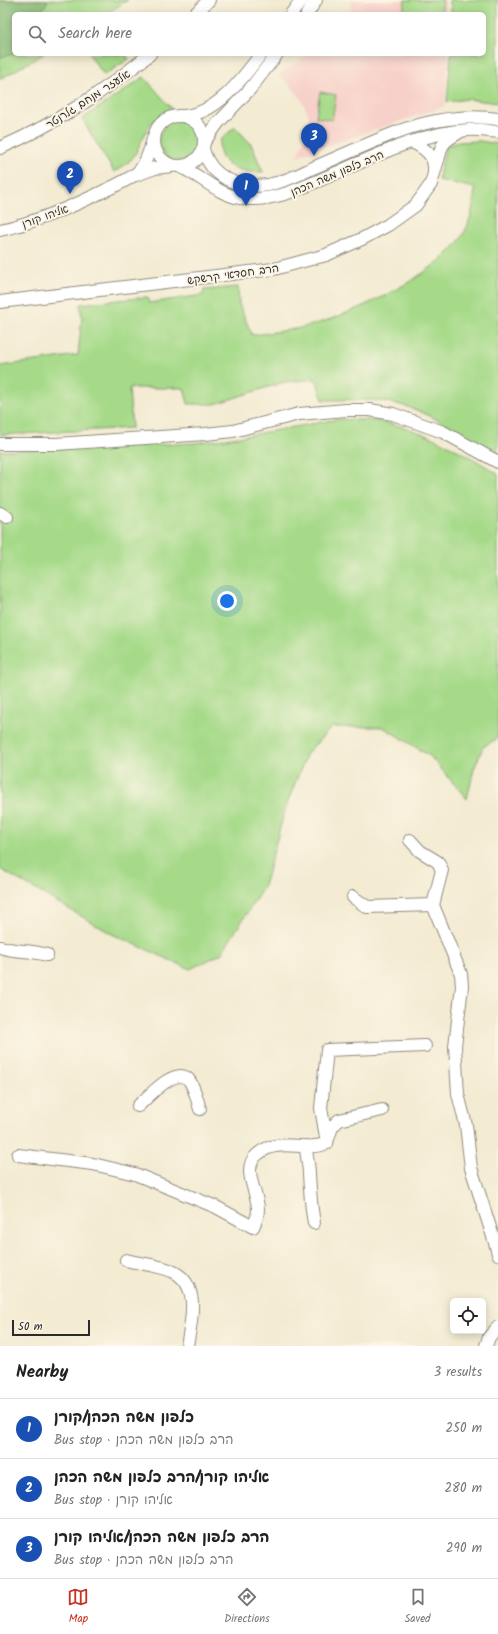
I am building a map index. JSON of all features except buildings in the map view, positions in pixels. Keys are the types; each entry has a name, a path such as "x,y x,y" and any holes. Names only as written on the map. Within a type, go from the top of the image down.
{"street":[{"path":"197,12 209,0"},
{"path":"293,12 302,0"},
{"path":"307,12 316,0"},
{"name":"אלעזר מנחם גלרנטר","path":"0,148 58,120 116,82 148,56"},
{"path":"259,56 240,80 217,103 194,116 179,116 163,121 157,128 154,136 154,144 159,157 176,166 192,163 197,159 218,122 250,89 275,56"},
{"path":"179,116 186,117 197,124 201,129 204,145"},
{"name":"הרב כלפון משה הכהן","path":"204,145 205,158 216,172 236,183 259,186 294,177 398,132 428,123 469,116 498,119"},
{"name":"הרב כלפון משה הכהן","path":"176,166 198,176 223,193 239,198 265,199 299,189 412,142 431,136 469,130 498,132"},
{"name":"הרב חסדאי קרשקש","path":"0,302 274,269 326,255 362,239 404,214 416,205 431,184 442,146 447,140 461,131"},
{"name":"אליהו קורן","path":"131,177 139,171 144,164 154,136"},
{"path":"412,142 429,153 434,163 434,175"},
{"name":"אליהו קורן","path":"0,230 15,227 59,212 101,193 131,177 155,168 176,166"},
{"path":"0,444 56,444 205,434 233,431 299,414 330,411 370,410 393,414 443,432 498,462"},
{"path":"410,840 420,851 438,862 442,870 433,905 461,974 462,986 455,1046 458,1094 466,1125 471,1168 498,1254"},
{"path":"353,897 367,907 433,905"},
{"path":"0,947 6,949 31,951 47,955"},
{"path":"326,1143 321,1108 326,1050 426,1046"},
{"path":"138,1106 163,1083 171,1078 181,1076 186,1077 190,1081 200,1109"},
{"path":"18,1155 93,1164 135,1174 216,1207 253,1227 257,1219 258,1208 251,1179 250,1166 258,1153 267,1148 279,1145 322,1145 326,1143 332,1127 339,1120 382,1110"},
{"path":"306,1146 311,1207 314,1224"},
{"path":"126,1260 174,1272 184,1279 189,1286 192,1303 192,1319 186,1346"},
{"path":"486,1346 489,1337 498,1327"}],"shaded area":[{"path":"352,0 445,0 448,12 351,12"},
{"path":"306,56 448,56 445,106 297,156 308,131 309,115 300,97 288,83 278,75"}],"green space":[{"path":"0,0 128,0 109,12 12,12 12,56 40,56 0,79"},
{"path":"0,0 48,0 42,12 12,12 12,54 0,57"},
{"path":"405,0 443,0 441,12 403,12"},
{"path":"449,0 498,0 498,103 467,99 447,102 451,56 486,56 486,12 451,12"},
{"path":"90,56 127,56 129,59 104,75"},
{"path":"144,77 173,110 164,113 152,123 134,156 114,172 82,119"},
{"path":"320,92 336,95 332,120 316,117"},
{"path":"183,121 190,124 196,130 199,141 198,149 190,158 183,161 175,161 168,158 160,149 159,137 162,130 171,122"},
{"path":"235,127 251,144 263,172 250,172 237,169 232,167 223,158 220,151 221,139"},
{"path":"480,141 498,144 498,456 437,419 411,408 379,401 323,400 316,379 284,382 215,404 188,404 184,388 129,388 132,428 0,435 0,366 78,355 82,317 80,304 148,297 149,303 203,295 204,290 238,287 239,304 252,335 300,328 342,315 393,291 417,277 439,261 456,245 466,229 470,219 475,188 438,180 446,146 458,142"},
{"path":"338,419 377,421 409,429 455,449 498,474 498,738 483,747 474,769 467,799 430,756 383,727 332,727 307,753 286,806 264,886 221,954 190,969 112,934 0,869 0,451 194,443 239,437"}],"place":[{"name":"הרב כלפון משה הכהן/אליהו קורן","path":"314,156"},
{"name":"אליהו קורן/הרב כלפון משה הכהן","path":"70,194"},
{"name":"כלפון משה הכהן/קורן","path":"246,206"}]}
